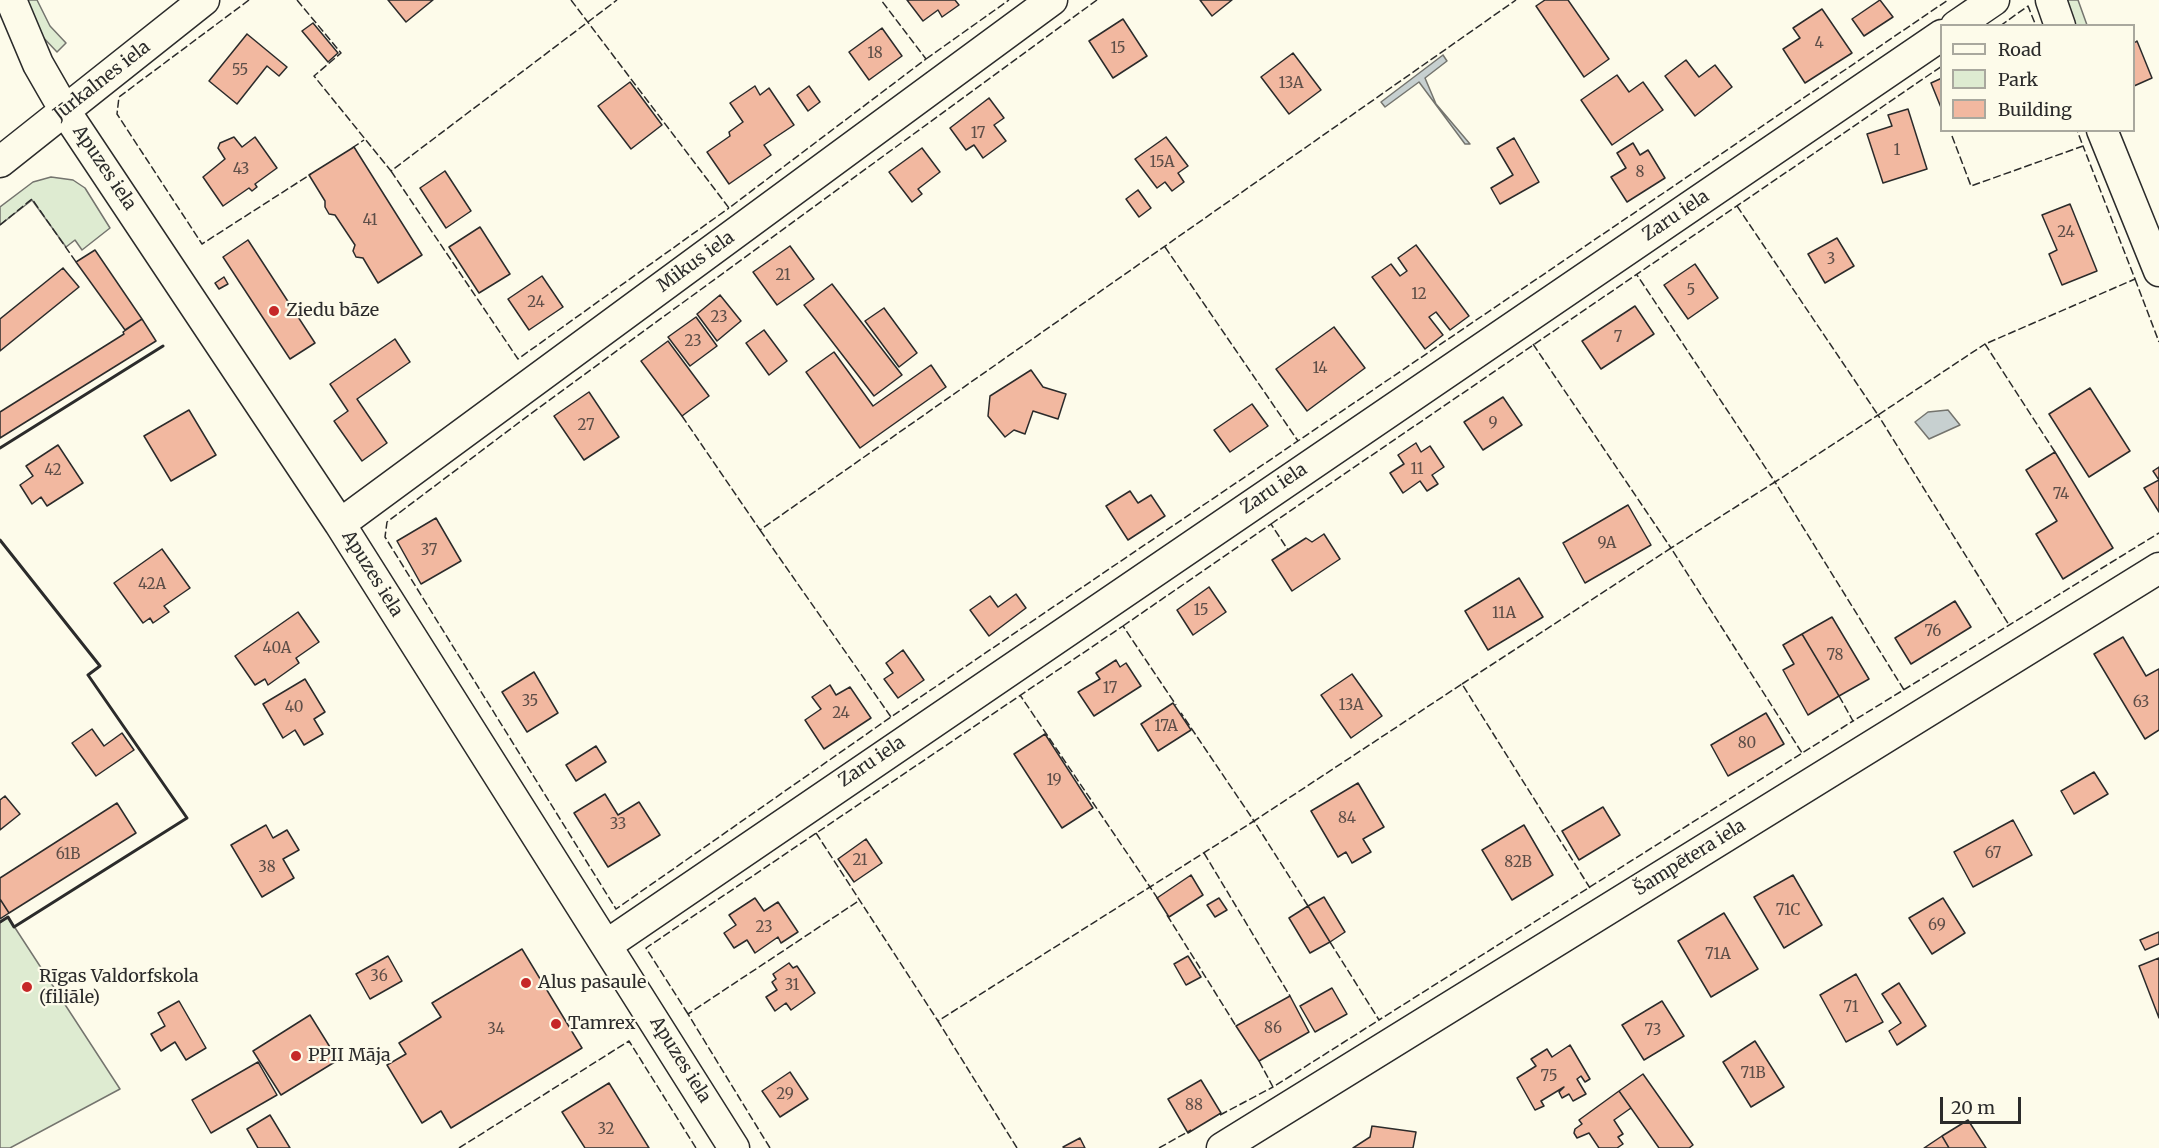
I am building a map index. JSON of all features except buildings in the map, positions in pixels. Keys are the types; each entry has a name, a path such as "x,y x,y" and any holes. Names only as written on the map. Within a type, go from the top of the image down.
{"street":[{"name":"Apuzes iela","path":"11,0 38,64 65,111 340,524 608,944 734,1148"},
{"name":"Jūrkalnes iela","path":"0,162 204,0"},
{"name":"Mikus iela","path":"340,524 1052,0"},
{"path":"1959,24 1994,0"},
{"path":"2051,0 2059,24"},
{"name":"Zaru iela","path":"608,944 1940,36"},
{"path":"2103,132 2159,271"},
{"name":"Šampētera iela","path":"1222,1148 2159,568"}],"green space":[{"path":"24,0 37,0 50,26 66,43 57,52 39,33"},
{"path":"2064,0 2078,0 2087,24 2073,24"},
{"path":"51,177 73,180 85,188 110,228 82,250 75,240 66,247 32,200 0,225 0,207 33,182"},
{"name":"Rīgas Valdorfskola (filiāle)","path":"8,917 120,1089 10,1148 0,1148 0,923"}],"shaded area":[{"path":"1443,55 1447,61 1425,78 1436,104 1470,144 1465,144 1419,82 1385,107 1381,102"},
{"path":"1948,410 1960,425 1929,439 1915,422 1928,412"}],"fence":[{"path":"249,0 119,97 117,114 202,244 311,174"},
{"path":"297,0 341,53 314,76 391,171 617,0"},
{"path":"571,0 729,208 926,59 881,0"},
{"path":"926,59 1009,0"},
{"path":"1097,0 529,415 387,522 385,537 616,909 891,717 1948,0"},
{"path":"682,416 760,530 1516,0"},
{"path":"2003,24 2028,6 2035,24"},
{"path":"1271,524 1940,67"},
{"path":"1952,136 1971,186 2083,146 2078,132"},
{"path":"352,148 364,140"},
{"path":"2055,452 1985,344 2135,279 2083,146"},
{"path":"391,171 518,359 729,208"},
{"path":"0,225 32,199 76,262"},
{"path":"1737,206 1878,415 1985,344"},
{"path":"1165,247 1298,441"},
{"path":"1533,344 1671,548 1775,482 1637,275"},
{"path":"2135,279 2159,342"},
{"path":"1904,690 1775,482 1878,415 2009,625"},
{"path":"1123,626 1271,524 1288,550"},
{"path":"760,530 891,717"},
{"path":"1839,696 1853,721 2159,533"},
{"path":"1462,684 1671,548 1802,753"},
{"path":"688,1014 646,948 1123,626 1176,705"},
{"path":"1308,906 1254,821 1462,684 1590,888"},
{"path":"1017,1148 938,1021 1150,887 1020,695"},
{"path":"1158,899 1150,887 1254,821 1181,713"},
{"path":"1330,942 1379,1020 1853,721"},
{"path":"816,833 938,1021"},
{"path":"1204,853 1290,996"},
{"path":"770,1148 688,1014 860,900"},
{"path":"1167,915 1236,1026"},
{"path":"1259,1061 1273,1087 1379,1020"},
{"path":"459,1148 629,1041 696,1148"},
{"path":"1220,1115 1273,1087"},
{"path":"1159,1148 1191,1130"}],"wall":[{"path":"0,448 163,346"},
{"path":"0,540 100,666 88,675 187,818 14,927 8,917 0,922"}],"place":[{"name":"Ziedu bāze","path":"274,311"},
{"name":"Alus pasaule","path":"526,983"},
{"name":"Rīgas Valdorfskola (filiāle)","path":"27,987"},
{"name":"Tamrex","path":"556,1024"},
{"name":"PPII Māja","path":"296,1056"}]}
